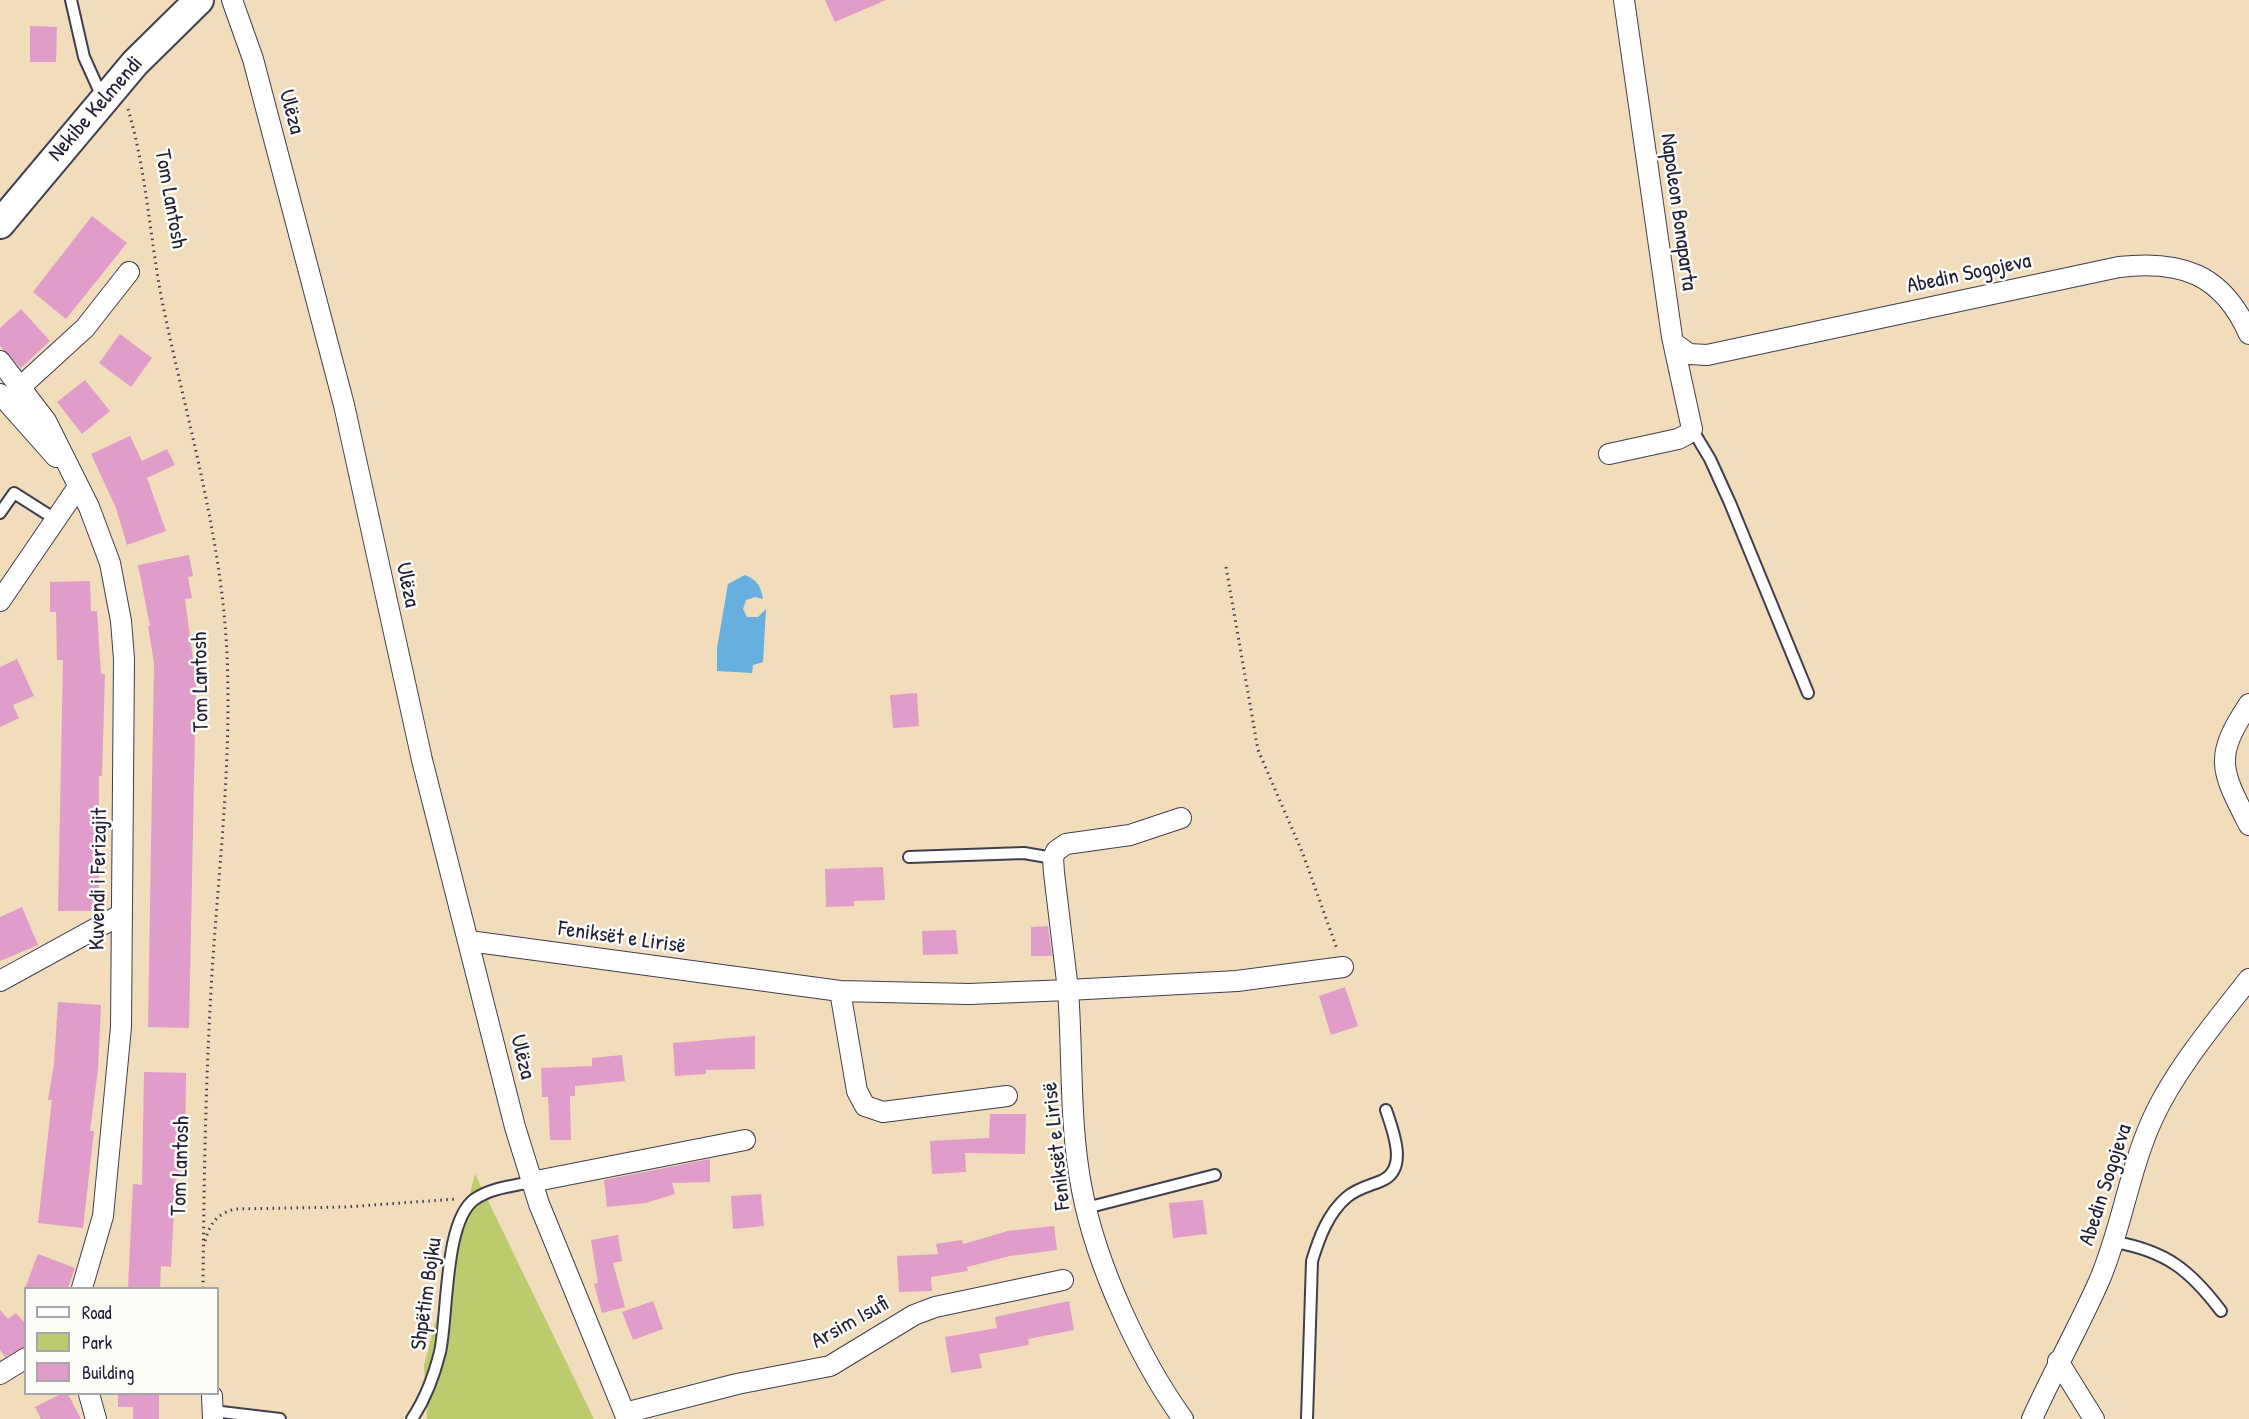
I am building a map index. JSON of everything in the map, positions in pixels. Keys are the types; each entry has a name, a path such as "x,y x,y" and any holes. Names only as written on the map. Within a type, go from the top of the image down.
{"street":[{"name":"Nekibe Kelmendi","path":"0,224 109,93 199,0"},
{"name":"Ulëza","path":"232,0 253,59 344,405 422,760 531,1182 626,1416"},
{"name":"Napoleon Bonaparta","path":"1624,0 1675,344 1692,429"},
{"name":"Abedin Sogojeva","path":"1675,344 1689,354 1707,355 2107,270 2159,264 2186,270 2213,286 2237,309 2249,334"},
{"path":"75,482 3,397 21,385 85,328 129,272"},
{"path":"0,361 21,385 61,446 75,482 55,519 0,601"},
{"path":"1609,454 1678,439 1692,429"},
{"name":"Kuvendi i Ferizajit","path":"75,482 89,507 110,563 122,621 124,658 121,1027 103,1216 82,1287"},
{"path":"2249,704 2229,736 2224,759 2229,786 2249,825"},
{"path":"1068,990 1053,858 1056,851 1066,844 1130,835 1181,818"},
{"path":"0,981 122,914"},
{"name":"Feniksët e Lirisë","path":"469,941 840,991 969,994 1068,990 1237,981 1344,967"},
{"name":"Abedin Sogojeva","path":"2032,1419 2115,1242 2138,1155 2153,1117 2170,1088 2249,979"},
{"name":"Feniksët e Lirisë","path":"1068,990 1077,1156 1086,1208 1098,1252 1133,1330 1160,1383 1183,1419"},
{"name":"Feniksët e Lirisë","path":"840,991 857,1091 865,1106 882,1112 1007,1096"},
{"path":"531,1182 745,1140"},
{"name":"Arsim Isufi","path":"626,1416 737,1384 830,1366 914,1315 935,1308 1063,1280"},
{"path":"0,1374 24,1359"},
{"path":"2058,1361 2094,1419"},
{"path":"89,1395 96,1419"}],"lane":[{"path":"71,0 84,57 109,93"},
{"name":"Napoleon Bonaparta","path":"1692,429 1710,459 1730,503 1808,693"},
{"path":"0,513 14,493 55,519"},
{"path":"909,857 1024,853 1053,858"},
{"path":"1307,1419 1312,1261 1318,1239 1331,1214 1346,1198 1361,1187 1390,1177 1394,1169 1396,1151 1386,1110"},
{"path":"1086,1208 1215,1175"},
{"name":"Shpëtim Bojku","path":"412,1419 422,1404 433,1378 440,1350 457,1225 473,1200 488,1192 531,1182"},
{"path":"2115,1242 2155,1251 2193,1278 2221,1311"},
{"path":"213,1409 280,1419"}],"path":[{"name":"Tom Lantosh","path":"109,93 128,109 133,126 150,213 164,311 219,563 225,633 226,812 215,931 203,1287"},
{"path":"1226,567 1258,750 1303,854 1344,967"},
{"path":"204,1246 215,1219 223,1212 235,1209 405,1203 457,1199 488,1192"}],"green space":[{"path":"475,1174 594,1419 427,1419 424,1365"}],"water":[{"path":"745,575 758,584 763,599 755,597 746,600 743,609 747,617 758,617 766,609 763,662 753,665 752,673 717,671 717,648 728,584"}],"building":[{"path":"825,0 886,0 835,22"},
{"path":"30,26 57,27 56,62 30,62"},
{"path":"92,216 127,243 66,319 33,292"},
{"path":"21,309 50,341 21,368 0,346 0,328"},
{"path":"120,334 152,358 131,387 99,363"},
{"path":"85,380 110,411 82,434 57,402"},
{"path":"130,436 142,461 167,449 175,465 147,478 166,531 127,545 116,508 91,454"},
{"path":"189,555 193,576 188,577 192,598 185,599 196,682 189,1028 148,1027 154,663 148,626 150,626 138,565"},
{"path":"90,581 91,611 97,611 101,674 105,674 102,776 99,776 99,911 58,911 63,660 57,660 56,612 50,612 50,582"},
{"path":"17,659 34,696 13,705 19,718 0,727 0,667"},
{"path":"917,693 919,726 893,728 890,695"},
{"path":"883,867 885,900 854,901 854,906 826,907 825,869"},
{"path":"22,907 38,945 0,961 0,917"},
{"path":"1048,926 1052,956 1031,956 1031,927"},
{"path":"956,930 958,954 923,955 922,931"},
{"path":"1345,987 1358,1026 1331,1035 1319,996"},
{"path":"58,1002 101,1005 98,1069 90,1131 94,1131 83,1228 38,1223 52,1100 48,1100 54,1064"},
{"path":"755,1036 755,1069 706,1070 706,1074 675,1076 673,1043"},
{"path":"622,1055 625,1081 575,1086 575,1096 570,1096 571,1140 550,1140 548,1097 542,1097 541,1068 592,1066 592,1058"},
{"path":"144,1072 186,1073 185,1172 176,1172 171,1267 161,1266 160,1287 128,1287 133,1184 142,1185"},
{"path":"990,1114 1026,1114 1025,1154 965,1153 966,1172 932,1174 930,1141 989,1138"},
{"path":"710,1159 710,1182 672,1183 675,1194 646,1203 607,1207 604,1180"},
{"path":"761,1194 764,1226 733,1229 731,1196"},
{"path":"1203,1200 1207,1234 1173,1238 1169,1203"},
{"path":"1054,1226 1057,1250 1010,1256 967,1267 968,1271 931,1277 932,1291 899,1292 897,1256 938,1254 936,1244 962,1240 963,1244 1008,1231"},
{"path":"618,1235 622,1261 613,1263 625,1307 602,1313 594,1284 598,1283 591,1240"},
{"path":"38,1254 75,1268 68,1287 25,1287"},
{"path":"653,1301 663,1329 633,1340 622,1312"},
{"path":"1069,1301 1074,1330 1028,1339 1029,1345 979,1354 982,1368 951,1373 945,1337 997,1328 995,1317"},
{"path":"0,1310 8,1319 16,1313 24,1322 24,1347 5,1357 0,1350"},
{"path":"59,1395 69,1395 81,1419 41,1419 35,1407"},
{"path":"118,1395 159,1395 159,1419 133,1419 133,1407 118,1407"}]}
